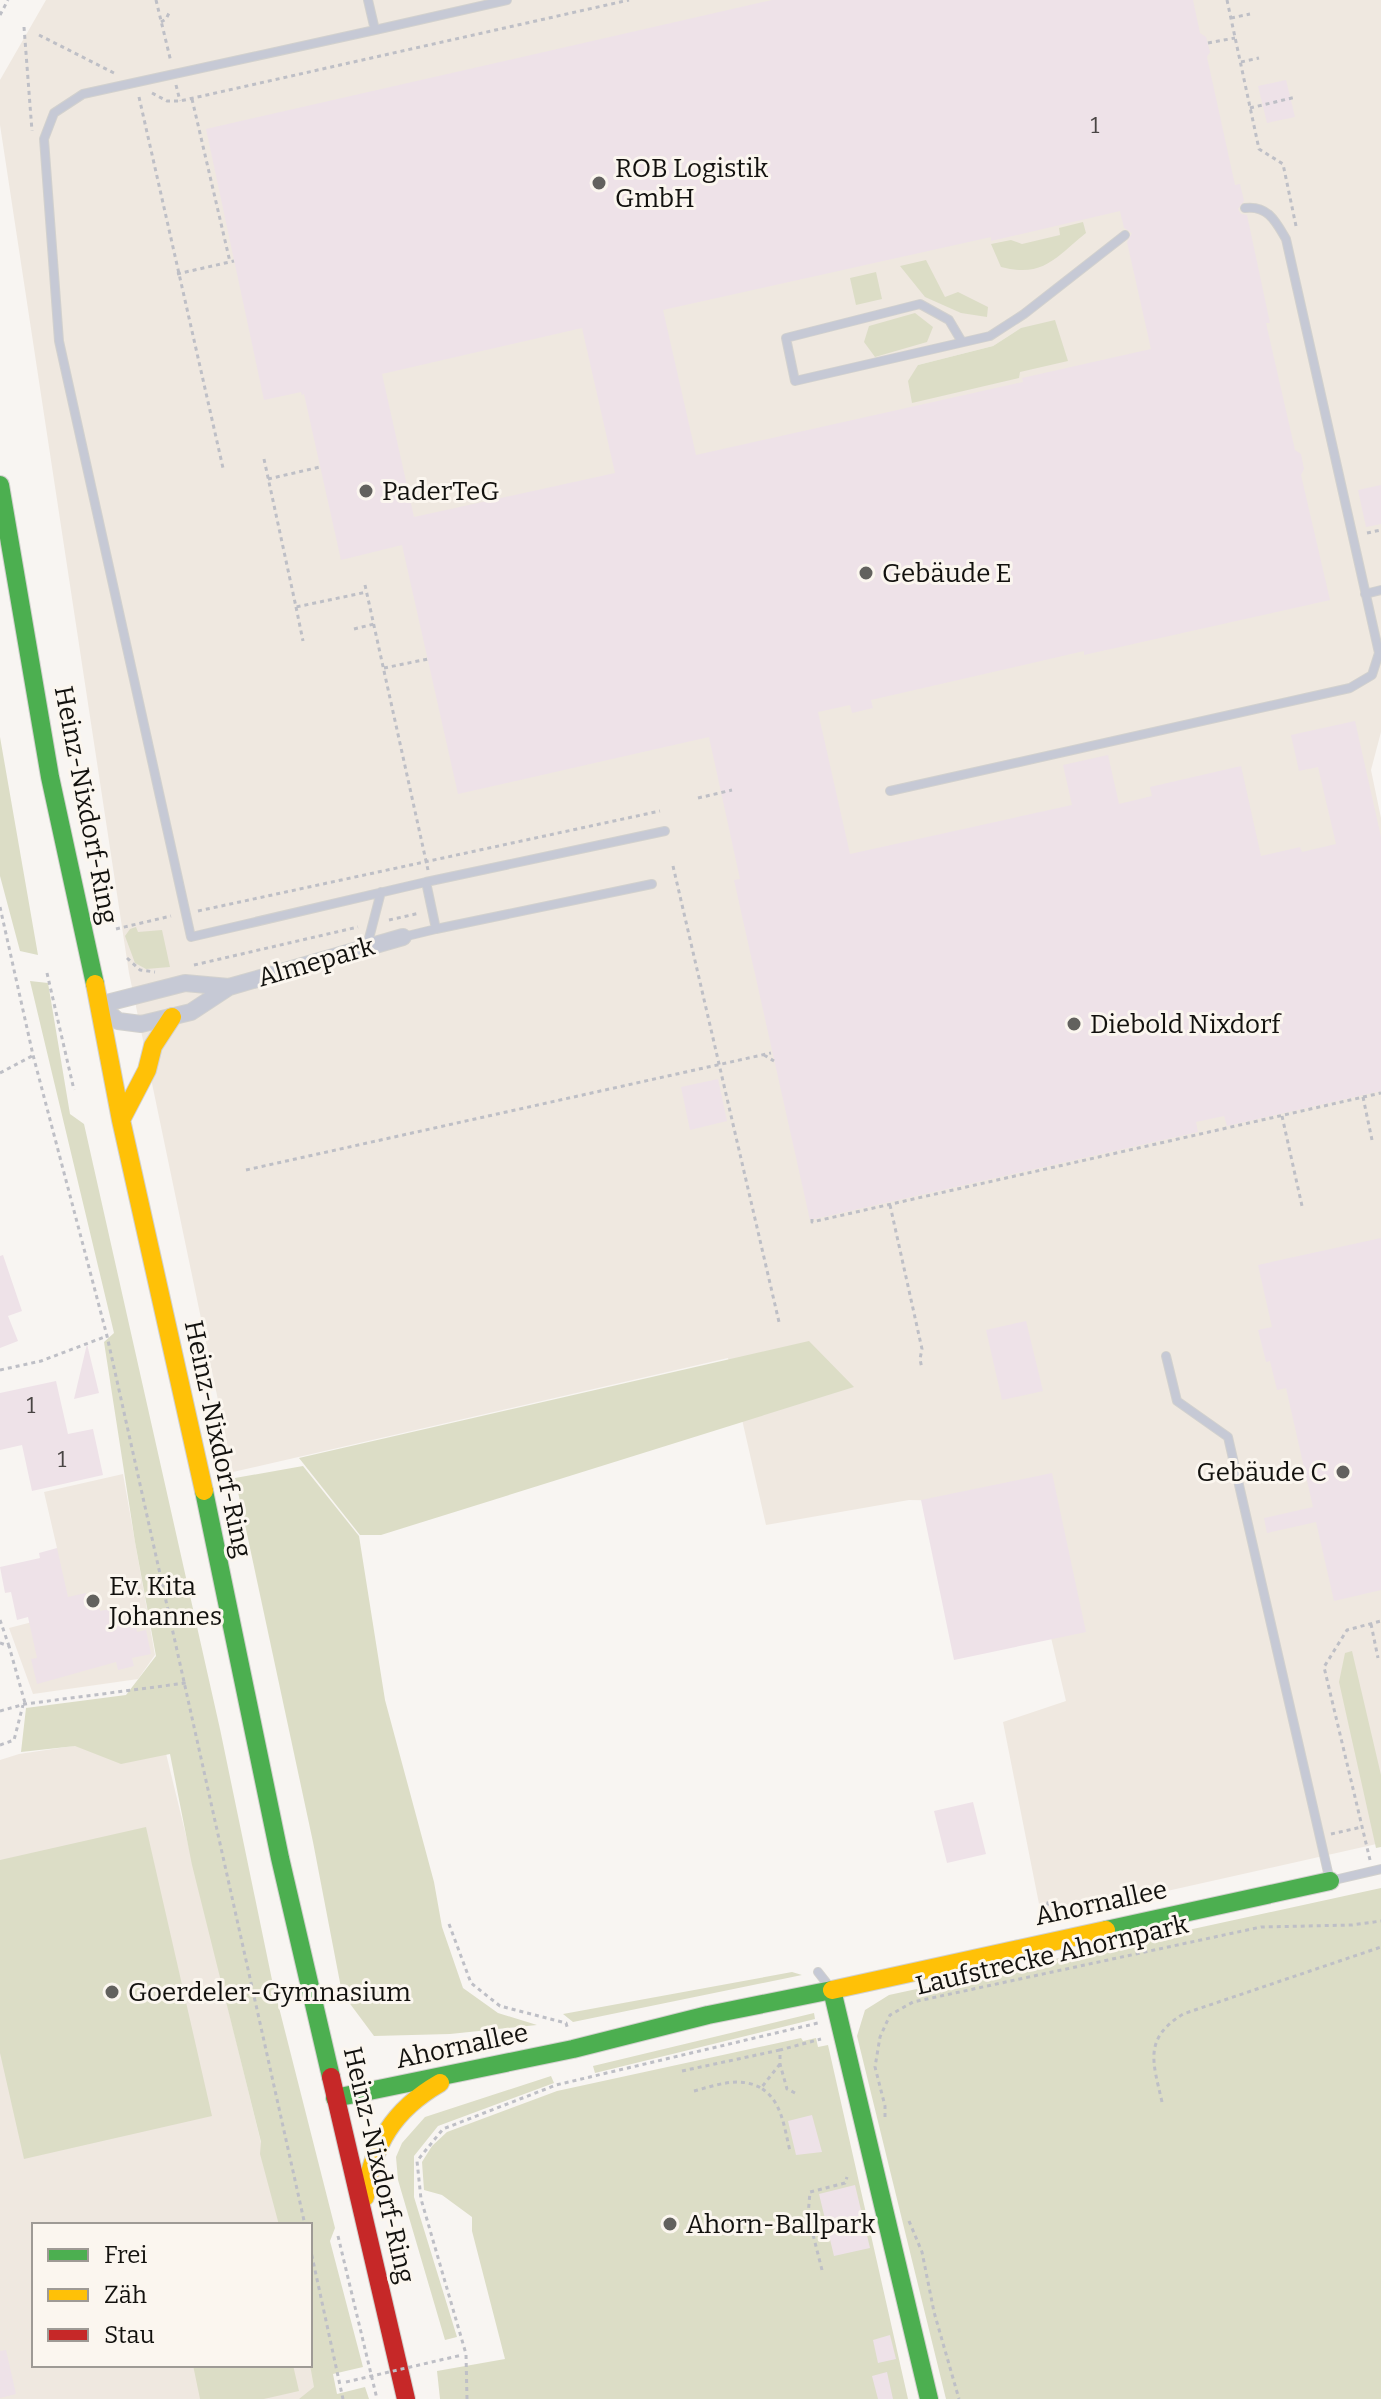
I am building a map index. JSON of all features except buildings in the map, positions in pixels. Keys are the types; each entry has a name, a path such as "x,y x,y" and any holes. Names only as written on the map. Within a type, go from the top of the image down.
{"main road":[{"name":"Heinz-Nixdorf-Ring","path":"0,485 50,777 121,1120 199,1465 280,1858 406,2399"},
{"path":"121,1120 147,1070 153,1046 172,1017"},
{"name":"Ahornallee","path":"335,2098 573,2049 708,2015 954,1967 1330,1881"},
{"path":"832,1990 929,2399"},
{"path":"363,2207 372,2160 399,2114 419,2094 456,2074"}],"street":[{"name":"Almepark","path":"99,1005 118,1021 141,1024 191,1012 229,987 403,937"},
{"name":"Almepark","path":"99,1005 185,983 229,987"}],"lane":[{"path":"368,0 375,30"},
{"path":"507,0 83,94 54,113 44,139 59,341 191,937 381,892 665,831"},
{"path":"890,791 1350,688 1372,675 1379,653 1286,239 1271,214 1252,207 1245,208"},
{"path":"962,342 949,320 920,304 786,338 795,381 990,336 1125,235"},
{"path":"1365,594 1381,590"},
{"path":"426,882 436,929"},
{"path":"403,937 652,884"},
{"path":"367,947 381,892"},
{"path":"1166,1356 1177,1401 1228,1437 1330,1881"},
{"name":"Ahornallee","path":"1330,1881 1377,1870"},
{"path":"818,1972 832,1990"}],"path":[{"path":"0,15 8,0"},
{"path":"156,0 180,101"},
{"path":"39,35 167,101 180,101 626,0"},
{"path":"161,22 169,13"},
{"path":"1231,18 1250,14"},
{"path":"1208,43 1235,38"},
{"path":"1241,62 1259,58"},
{"path":"134,84 223,468"},
{"path":"1250,108 1296,97"},
{"path":"177,274 232,262 192,99"},
{"path":"264,459 303,641"},
{"path":"268,479 320,467"},
{"path":"365,585 426,861"},
{"path":"296,607 367,592"},
{"path":"354,629 374,624"},
{"path":"384,668 428,659"},
{"path":"698,798 732,790"},
{"path":"116,929 660,811"},
{"path":"673,866 779,1322"},
{"path":"0,907 33,1055 107,1336 305,2223"},
{"path":"189,966 432,910"},
{"path":"127,958 140,970 159,971"},
{"path":"47,973 74,1090"},
{"path":"246,1170 771,1053"},
{"path":"0,1073 33,1055"},
{"path":"764,1055 774,1061"},
{"path":"812,1219 812,1222 1381,1093"},
{"path":"1362,1096 1372,1140"},
{"path":"1282,1116 1302,1206"},
{"path":"889,1205 922,1349 922,1369"},
{"path":"0,1370 41,1361 107,1336"},
{"path":"0,1620 24,1704 14,1740 0,1745"},
{"path":"1377,1870 1362,1827 1324,1667 1347,1630 1381,1621"},
{"path":"1371,1624 1378,1658"},
{"path":"0,1643 9,1646"},
{"path":"0,1711 24,1704 186,1683"},
{"path":"1318,1837 1362,1827"},
{"name":"Laufstrecke Ahornpark","path":"885,2119 885,2106 875,2067 880,2037 890,2015 913,2002 1261,1927 1352,1925 1381,1921"},
{"path":"449,1924 471,1983 500,2006 566,2023 573,2049"},
{"path":"1162,2102 1152,2053 1158,2034 1170,2021 1381,1947"},
{"path":"467,2399 464,2354 421,2199 418,2173 417,2161 443,2129 556,2085 838,2019"},
{"path":"682,2071 821,2040 817,2024"},
{"path":"780,2050 780,2064 787,2089 795,2093"},
{"path":"761,2088 780,2064"},
{"path":"694,2091 734,2081 761,2088 778,2105 790,2151"},
{"path":"822,2270 808,2215 810,2192 845,2183 847,2177"},
{"path":"905,2213 922,2252 934,2312 959,2399"},
{"path":"338,2236 377,2399"},
{"path":"312,2256 343,2399"},
{"path":"340,2383 464,2354"}],"shaded area":[{"path":"46,0 1381,0 1381,732 1371,770 1381,818 1381,1843 1042,1919 1003,1722 1066,1701 1019,1502 909,1500 766,1525 728,1358 233,1472 129,973 0,125 0,80","holes":["1021,328 912,403 918,365 993,346"]},
{"name":"Ev. Kita Johannes","path":"123,1474 155,1655 138,1679 33,1694 9,1628 44,1619 57,1548 44,1492"},
{"name":"Goerdeler-Gymnasium","path":"161,1733 281,2223 32,2223 32,2367 311,2367 323,2399 0,2399 0,1760 19,1754"}],"green space":[{"path":"1083,222 1086,233 1057,258 1038,268 1015,270 1001,267 991,244 1011,240 1022,244 1060,235 1059,228"},
{"path":"926,260 945,297 958,292 988,307 987,317 961,313 925,297 900,266"},
{"path":"876,272 882,299 856,305 850,278"},
{"path":"915,313 933,327 927,342 875,357 864,342 869,326"},
{"path":"1055,320 1068,361 1020,372 1019,378 912,403 908,381 918,365 993,346 1021,328"},
{"path":"0,737 38,955 20,951 0,876"},
{"path":"136,927 138,932 162,930 170,967 146,969 135,963 125,936"},
{"path":"30,981 48,983 70,1114 84,1124 220,1729 272,1980 335,2228 330,2241 363,2367 333,2374 337,2394 365,2387 369,2399 299,2399 314,2387 310,2367 312,2223 278,2223 192,1865 170,1754 121,1764 75,1746 21,1752 26,1708 126,1695 156,1656 104,1342 114,1333"},
{"path":"809,1341 854,1387 381,1535 360,1535 299,1458"},
{"path":"303,1466 359,1536 385,1700 434,1882 442,1927 463,1988 498,2013 537,2025 450,2034 374,2036 342,1993 235,1478"},
{"path":"1352,1651 1381,1775 1381,1847 1376,1848 1339,1682 1345,1653"},
{"path":"146,1827 212,2116 24,2159 0,2053 0,1860"},
{"path":"1381,1888 1381,2399 946,2399 857,2036 865,2010 889,1995"},
{"path":"792,1972 802,1975 573,2022 563,2014"},
{"path":"814,2013 815,2019 595,2073 593,2066"},
{"name":"Ahorn-Ballpark","path":"801,2038 803,2041 816,2038 818,2047 828,2045 908,2399 440,2399 437,2371 505,2359 472,2231 472,2217 442,2195 424,2190 422,2162 432,2146 447,2132 557,2091"},
{"path":"551,2076 554,2083 438,2126 414,2156 414,2197 457,2337 445,2340 398,2180 396,2157 402,2143 425,2117"},
{"path":"193,2367 293,2367 299,2391 264,2399 200,2399"}],"traffic: fast":[{"path":"0,485 50,777 95,984"},
{"path":"204,1491 280,1858 331,2077"},
{"path":"1106,1930 1330,1881"},
{"path":"335,2098 573,2049 708,2015 832,1990 929,2399"}],"traffic: slow":[{"path":"95,984 121,1120 204,1491"},
{"path":"121,1120 147,1070 153,1046 172,1017"},
{"path":"832,1990 1106,1930"},
{"path":"365,2197 373,2161 388,2130 410,2105 440,2083"}],"traffic: jam":[{"path":"331,2077 406,2399"}],"place":[{"name":"ROB Logistik GmbH","path":"599,183"},
{"name":"PaderTeG","path":"366,491"},
{"name":"Gebäude E","path":"866,573"},
{"name":"Diebold Nixdorf","path":"1074,1024"},
{"name":"Gebäude C","path":"1343,1472"},
{"name":"Ev. Kita Johannes","path":"93,1601"},
{"name":"Goerdeler-Gymnasium","path":"112,1992"},
{"name":"Ahorn-Ballpark","path":"670,2224"}]}
